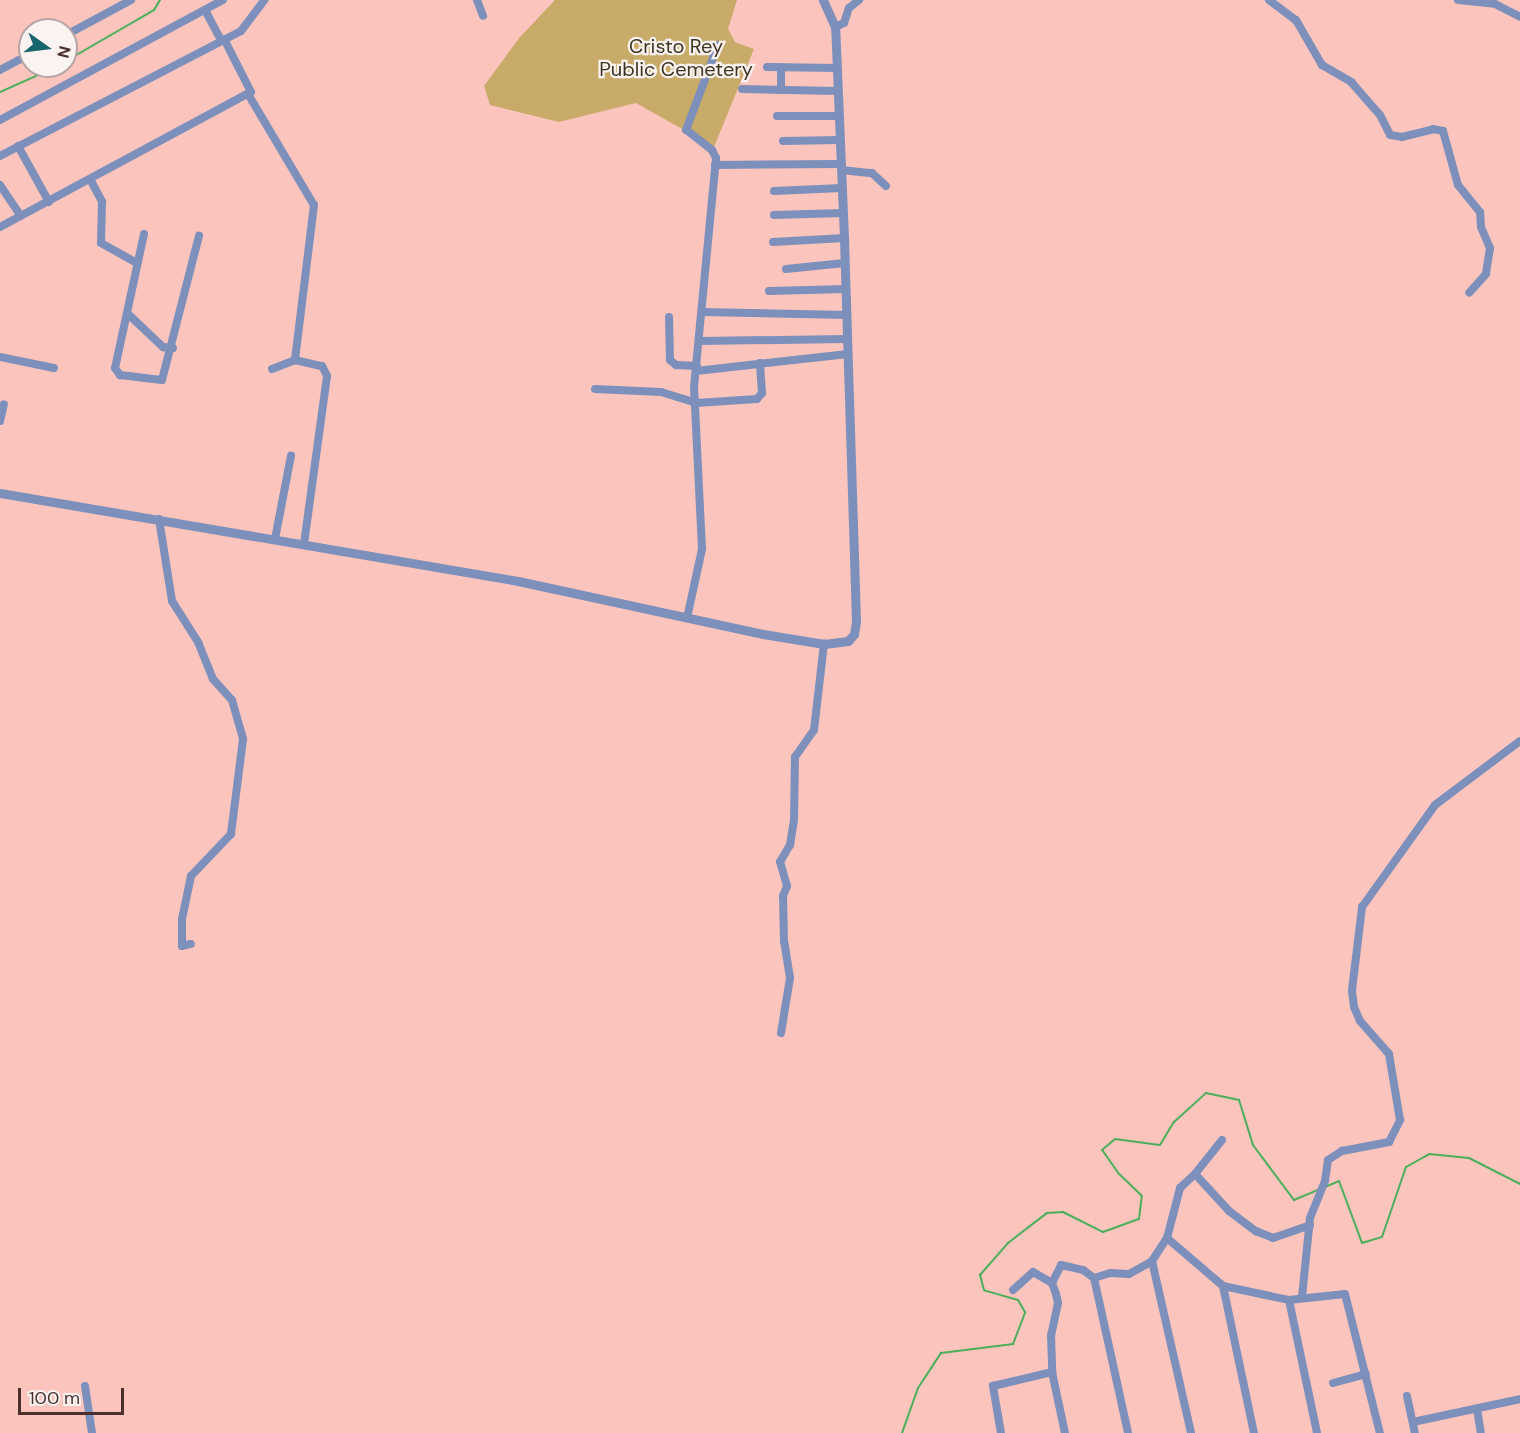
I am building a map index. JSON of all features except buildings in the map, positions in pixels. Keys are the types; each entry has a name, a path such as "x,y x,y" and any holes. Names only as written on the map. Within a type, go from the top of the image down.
{"street":[{"path":"78,28 130,0"},
{"path":"0,120 223,0"},
{"path":"0,156 247,27 264,0"},
{"path":"477,0 483,16"},
{"path":"0,493 518,581 687,618 824,644 848,641 856,626 848,339 835,27 823,0"},
{"path":"835,27 844,23 849,8 859,0"},
{"path":"1269,0 1296,20 1322,65 1351,82 1380,115 1388,133 1397,137 1433,129 1443,131 1458,185 1480,212 1481,227 1490,248 1486,274 1469,292"},
{"path":"1458,0 1495,4 1520,17"},
{"path":"0,227 252,90 205,10"},
{"path":"687,618 702,549 696,369 702,312 703,265 716,165 712,150 686,130 718,45"},
{"path":"0,70 18,60"},
{"path":"767,68 837,68"},
{"path":"780,90 781,68"},
{"path":"742,89 838,91"},
{"path":"248,94 314,205 295,360"},
{"path":"777,116 839,116"},
{"path":"783,141 840,140"},
{"path":"18,146 49,202"},
{"path":"716,165 841,167 872,173 886,186"},
{"path":"90,179 102,202 101,243 137,263"},
{"path":"0,186 21,216"},
{"path":"774,191 842,188"},
{"path":"774,215 843,213"},
{"path":"144,234 115,368 120,375 162,380 173,348 199,236"},
{"path":"773,242 844,238"},
{"path":"786,269 845,263"},
{"path":"769,291 846,289"},
{"path":"702,312 847,315"},
{"path":"127,313 163,347 173,348"},
{"path":"669,317 670,360 676,365 696,369 848,354"},
{"path":"700,341 848,339"},
{"path":"0,357 54,368"},
{"path":"272,369 295,360 322,366 327,376 304,544"},
{"path":"595,389 661,392 696,403 760,397 760,363"},
{"path":"0,421 4,404"},
{"path":"275,539 291,456"},
{"path":"159,519 172,601 198,642 213,679 232,700 243,739 231,834 191,876 182,919 182,946 191,944"},
{"path":"781,1033 790,978 784,942 783,896 787,886 780,863 790,845 794,820 795,757 814,730 824,644"},
{"path":"1302,1297 1310,1225 1325,1181 1330,1157 1355,1148 1386,1144 1394,1138 1400,1120 1389,1054 1360,1021 1354,1008 1352,990 1362,907 1435,805 1520,741"},
{"path":"1094,1278 1110,1273 1124,1276 1152,1261 1167,1238 1180,1188 1195,1174 1222,1140"},
{"path":"1195,1174 1229,1211 1263,1235 1282,1238 1310,1225"},
{"path":"1167,1238 1223,1286 1289,1300 1346,1294 1380,1433"},
{"path":"1152,1261 1191,1433"},
{"path":"1065,1433 1052,1372 1051,1335 1058,1302 1052,1282 1061,1265 1083,1269 1094,1278 1128,1433"},
{"path":"1013,1290 1030,1272 1052,1282"},
{"path":"1223,1286 1254,1433"},
{"path":"1289,1300 1317,1433"},
{"path":"1001,1433 993,1386 1052,1372"},
{"path":"1333,1383 1366,1374"},
{"path":"86,1386 92,1433"},
{"path":"1407,1396 1415,1433"},
{"path":"1413,1422 1520,1400"},
{"path":"1477,1409 1481,1433"}],"green space":[{"name":"Cristo Rey Public Cemetery","path":"555,0 737,0 728,29 735,42 754,49 714,147 636,103 559,122 490,105 484,86 520,37"}],"waterway":[{"path":"78,54 154,10 160,0"},
{"path":"0,92 31,78"},
{"path":"902,1433 918,1388 941,1353 1013,1344 1025,1312 1018,1300 984,1290 980,1275 1008,1243 1047,1213 1063,1212 1103,1232 1139,1219 1142,1196 1119,1174 1102,1150 1115,1139 1160,1145 1174,1122 1206,1093 1239,1100 1253,1145 1294,1200 1320,1189"},
{"path":"1325,1187 1339,1181 1362,1243 1382,1237 1406,1167 1429,1154 1469,1158 1520,1184"}]}
